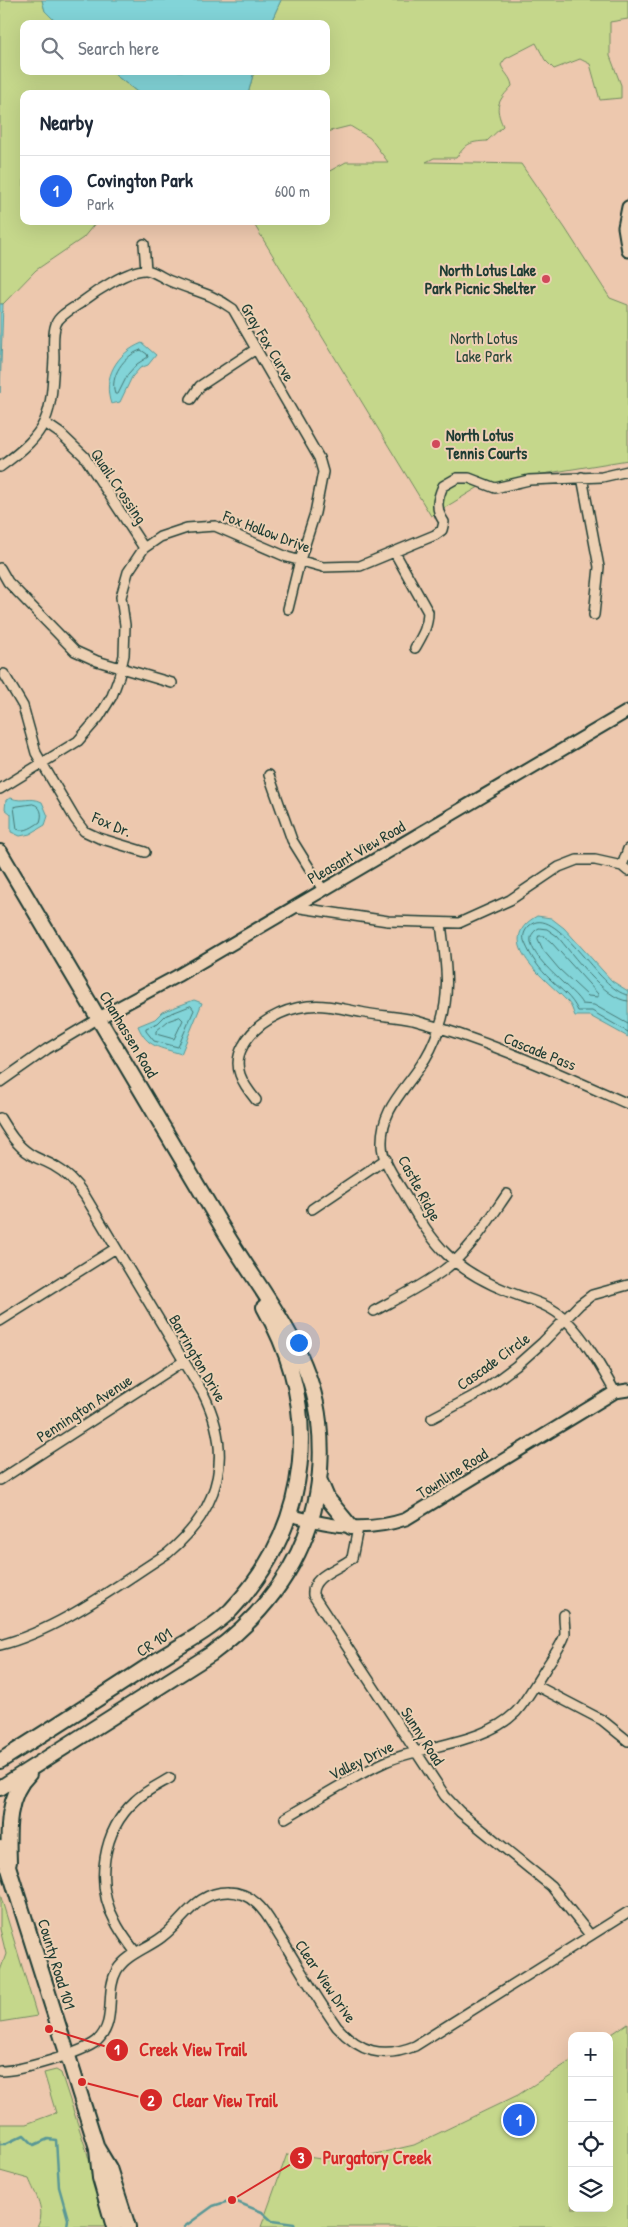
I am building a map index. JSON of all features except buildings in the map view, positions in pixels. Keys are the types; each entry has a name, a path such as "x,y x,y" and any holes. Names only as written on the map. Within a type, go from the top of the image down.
{"main road":[{"name":"Chanhassen Road","path":"0,852 227,1235"},
{"path":"0,1788 211,1654 234,1637 257,1616 283,1581 294,1562 311,1521 319,1479 320,1422 315,1396 302,1358 268,1296 227,1235"},
{"name":"CR 101","path":"0,1761 204,1630 230,1611 268,1561 283,1534 300,1470 302,1420 287,1354 227,1235"},
{"path":"319,1479 327,1498 355,1528"},
{"path":"0,1752 10,1750 36,1738"},
{"path":"9,1868 8,1828 11,1808 17,1791 26,1777 41,1763"},
{"name":"County Road 101","path":"0,1848 9,1868 97,2148 100,2178 114,2227"},
{"path":"0,1856 9,1868"},
{"name":"County Road 101","path":"97,2148 109,2168 128,2227"}],"street":[{"path":"628,207 624,227 628,252"},
{"path":"0,467 30,442 45,423 49,414 56,322 87,298 124,276 146,270 144,244"},
{"name":"Gray Fox Curve","path":"146,270 170,281 217,297 233,309 319,458 323,472 315,513 300,560 288,609"},
{"path":"191,399 207,380 256,349"},
{"name":"Quail Crossing","path":"45,423 61,434 84,456 144,548"},
{"name":"Fox Hollow Drive","path":"0,789 78,741 99,717 112,696 121,667 124,625 120,597 128,572 144,548 160,537 187,528 215,526 300,560 323,567 360,566 394,553 442,530 444,522 439,515 436,502 443,486 457,478 468,478 495,488 529,480 602,477 628,471"},
{"path":"582,477 599,567 594,615"},
{"path":"394,553 413,582 428,612 428,622 415,648"},
{"path":"0,568 8,582 76,651 97,661 172,683"},
{"name":"Fox Dr.","path":"4,674 23,706 36,753 75,820 84,831 99,838 145,852"},
{"name":"Pleasant View Road","path":"99,1018 177,976 628,711"},
{"path":"269,774 292,840 323,890"},
{"path":"294,907 388,921 459,923 510,900 559,867 577,860 595,860 625,868 628,849"},
{"name":"Castle Ridge","path":"441,923 448,989 439,1028 420,1066 387,1112 382,1129 382,1147 386,1159 433,1242 471,1275 543,1304 566,1320 584,1343 615,1392"},
{"name":"Cascade Pass","path":"256,1100 242,1084 237,1068 239,1052 254,1031 272,1018 290,1010 308,1006 330,1005 410,1020 439,1028 512,1055 628,1104"},
{"path":"0,1082 47,1049 99,1018"},
{"name":"Barrington Drive","path":"0,1118 14,1139 29,1154 54,1166 77,1184 212,1411 218,1430 219,1444 219,1470 215,1489 207,1508 183,1540 168,1553 38,1633 0,1645"},
{"path":"312,1209 386,1159"},
{"path":"374,1311 405,1295 444,1270 486,1224 507,1194"},
{"path":"0,1321 116,1248"},
{"path":"566,1320 579,1305 592,1295 628,1285"},
{"name":"Cascade Circle","path":"432,1418 481,1392 495,1382 523,1360 566,1320"},
{"name":"Pennington Avenue","path":"0,1480 184,1361"},
{"path":"615,1392 628,1390"},
{"name":"Townline Road","path":"289,1515 311,1521 355,1528 383,1526 418,1513 615,1392"},
{"name":"Sunny Road","path":"355,1528 352,1558 318,1580 314,1587 313,1595 445,1796 460,1812 551,1886 590,1935"},
{"name":"Valley Drive","path":"285,1818 359,1775 415,1751 490,1730 516,1711 535,1684 565,1636 564,1615"},
{"path":"535,1684 602,1720 628,1741"},
{"path":"136,1953 114,1921 108,1904 104,1886 107,1848 123,1815 134,1801 170,1778"},
{"name":"Clear View Drive","path":"0,2071 30,2066 86,2048 104,2033 111,2011 110,1988 113,1977 127,1959 164,1936 189,1908 210,1894 234,1892 246,1896 257,1903 336,2027 361,2047 388,2053 402,2051 415,2046 628,1912"}],"green space":[{"path":"0,0 42,0 45,11 54,20 20,20 20,75 115,75 135,90 20,90 20,225 94,225 83,238 36,270 3,304 0,304"},
{"name":"North Lotus Lake Park","path":"281,0 628,0 628,19 610,22 610,56 621,85 621,98 600,100 590,64 580,59 554,69 545,60 536,43 505,59 501,65 512,86 499,104 498,109 503,126 487,141 469,144 456,158 434,158 426,162 521,164 610,298 628,305 628,460 512,479 496,484 487,482 431,516 254,225 330,225 330,171 346,162 388,162 370,138 350,126 330,131 330,90 249,90 253,75 330,75 330,20 272,20"},
{"path":"0,1894 37,2016 0,2022 0,1971 6,1954 0,1929"},
{"path":"628,2023 628,2227 261,2227 287,2154 341,2162 414,2145 518,2095 568,2063 568,2212 613,2212 613,2033"},
{"path":"56,2070 61,2073 87,2152 107,2227 37,2227 41,2215 40,2209 29,2179 0,2171 0,2124 26,2124 56,2113 44,2073"}],"water":[{"path":"42,0 281,0 272,20 54,20 45,11"},
{"path":"115,75 253,75 249,90 135,90"},
{"path":"0,304 3,304 0,393"},
{"path":"142,343 156,355 148,365 140,368 132,377 120,402 111,404 109,384 110,375 114,367 125,353"},
{"path":"11,798 42,802 48,816 45,825 30,834 20,836 11,832 11,814 5,809 6,800"},
{"path":"537,916 551,918 564,928 612,981 628,991 628,1037 590,1016 575,1016 569,1004 527,960 521,949 519,937 524,926"},
{"path":"194,1000 202,1003 181,1054 155,1046 146,1039 138,1026 155,1019 162,1012"}],"waterway":[{"path":"0,2144 5,2144 24,2135 34,2145 48,2139 56,2140 59,2187 68,2219 67,2227"},
{"path":"184,2227 213,2206 232,2200 262,2212 272,2221 294,2224 295,2227"}],"place":[{"name":"North Lotus Lake Park Picnic Shelter","path":"546,279"},
{"name":"North Lotus Tennis Courts","path":"436,444"},
{"name":"Creek View Trail","path":"49,2029"},
{"name":"Clear View Trail","path":"82,2082"},
{"name":"Covington Park","path":"519,2120"},
{"name":"Purgatory Creek","path":"232,2200"}]}
